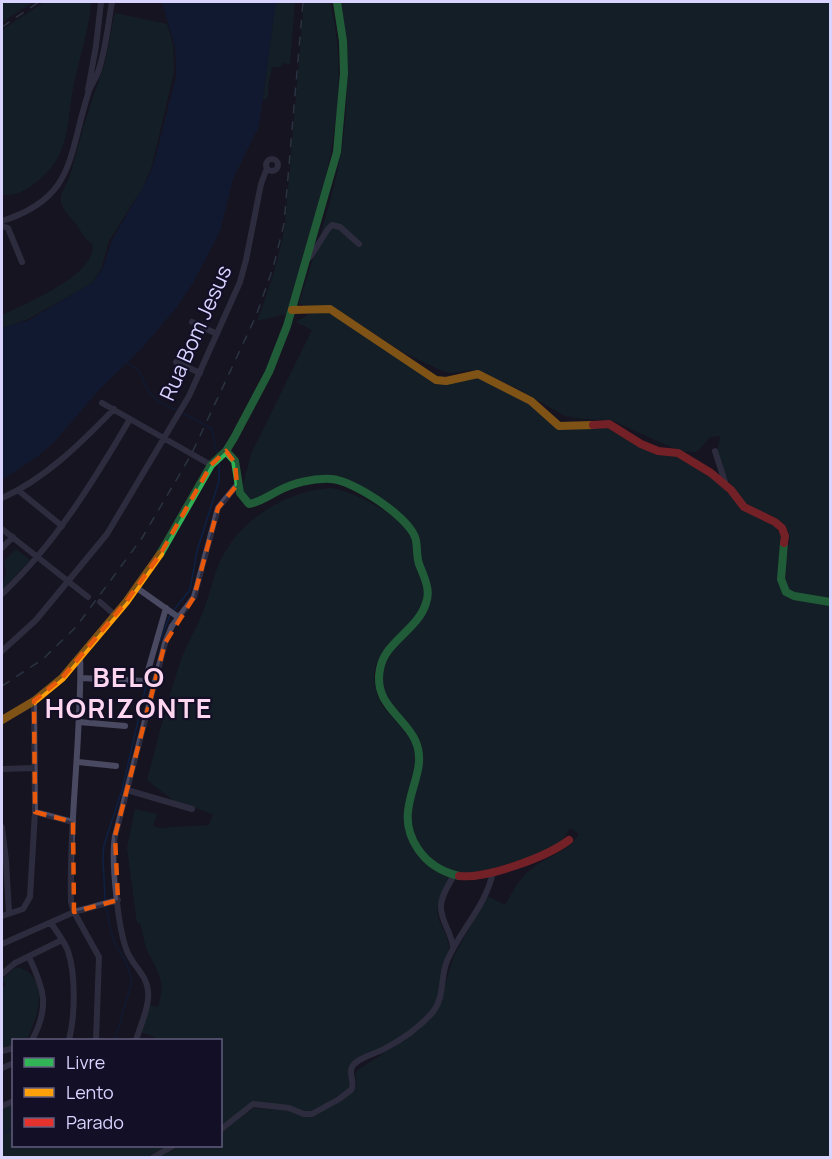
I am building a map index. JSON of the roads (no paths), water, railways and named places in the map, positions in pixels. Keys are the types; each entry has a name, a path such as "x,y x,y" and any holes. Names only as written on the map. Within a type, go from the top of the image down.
{"street":[{"path":"22,261 8,228 2,224 50,196 68,169 88,91 101,2"},
{"path":"88,91 101,64 112,2"},
{"path":"2,720 34,701 62,678 136,588 166,546 212,465 225,452 238,432 272,366 292,310 337,152 342,110 343,41 337,2"},
{"name":"Rua Bom Jesus","path":"2,651 36,620 107,534 184,405 243,272 261,184 267,168"},
{"path":"307,260 332,225 340,227 359,244"},
{"path":"292,310 330,309 436,380 442,382 469,374 478,374 531,401 559,426 609,424 641,444 658,451 678,453 726,484 744,507 775,522 782,528 785,540 781,579 786,592 794,596 831,602"},
{"path":"192,322 217,334"},
{"path":"176,363 200,373"},
{"path":"102,403 212,465"},
{"path":"2,498 19,491 70,452 114,410"},
{"path":"2,594 38,557 62,526 130,419"},
{"path":"715,451 726,484"},
{"path":"225,452 235,461 237,485 243,499 251,505 296,485 329,479 344,481 384,507 413,534 416,540 416,556 428,588 426,603 417,622 385,656 379,677 385,702 415,739 419,753 418,771 407,815 410,832 428,862 454,875 472,877 546,855 569,840"},
{"path":"81,678 145,681 172,613 194,597 219,506 237,485"},
{"path":"19,491 62,526"},
{"path":"2,529 67,583 88,597"},
{"path":"2,548 13,537"},
{"path":"136,588 172,613"},
{"path":"100,602 115,615"},
{"path":"136,1039 148,991 145,980 126,950 118,900 114,843 172,613"},
{"path":"80,657 78,762 73,822 71,895 74,912 99,957 96,1039"},
{"path":"2,916 23,909 30,900 35,812 34,701"},
{"path":"79,722 125,726"},
{"path":"78,762 116,766"},
{"path":"2,769 34,768"},
{"path":"127,790 192,809"},
{"path":"35,812 73,822"},
{"path":"2,827 9,913"},
{"path":"222,1128 253,1104 289,1108 304,1114 312,1114 339,1100 354,1085 351,1072 354,1065 425,1020 435,1009 441,992 445,968 453,948 484,898 493,871"},
{"path":"453,948 451,936 440,908 454,875"},
{"path":"2,944 74,912 118,900"},
{"path":"51,923 70,959 73,992 69,1039"},
{"path":"2,974 15,963 62,940"},
{"path":"29,957 44,994 42,1019 33,1039"},
{"path":"152,1158 171,1147"}],"water":[{"path":"162,2 276,2 259,126 233,179 220,231 193,283 176,308 142,348 97,392 55,441 38,456 2,480 2,328 29,320 92,283 103,268 112,240 147,180 154,163 176,77 175,47"}],"waterway":[{"path":"127,363 140,373 147,388 156,399 179,411"},
{"path":"183,413 212,429 217,453"},
{"path":"173,611 190,590 197,551 219,481 219,464"},
{"path":"160,641 170,615"},
{"path":"105,900 104,845 122,790 147,682"},
{"path":"105,905 114,942 127,964 132,981 115,1039"},
{"path":"2,1133 12,1129"}],"railway":[{"path":"2,27 39,2"},
{"path":"2,686 43,659 76,627 142,538 191,455 256,316 273,268 284,224 303,2"}],"district":[{"name":"BELO HORIZONTE","path":"129,694"}]}
